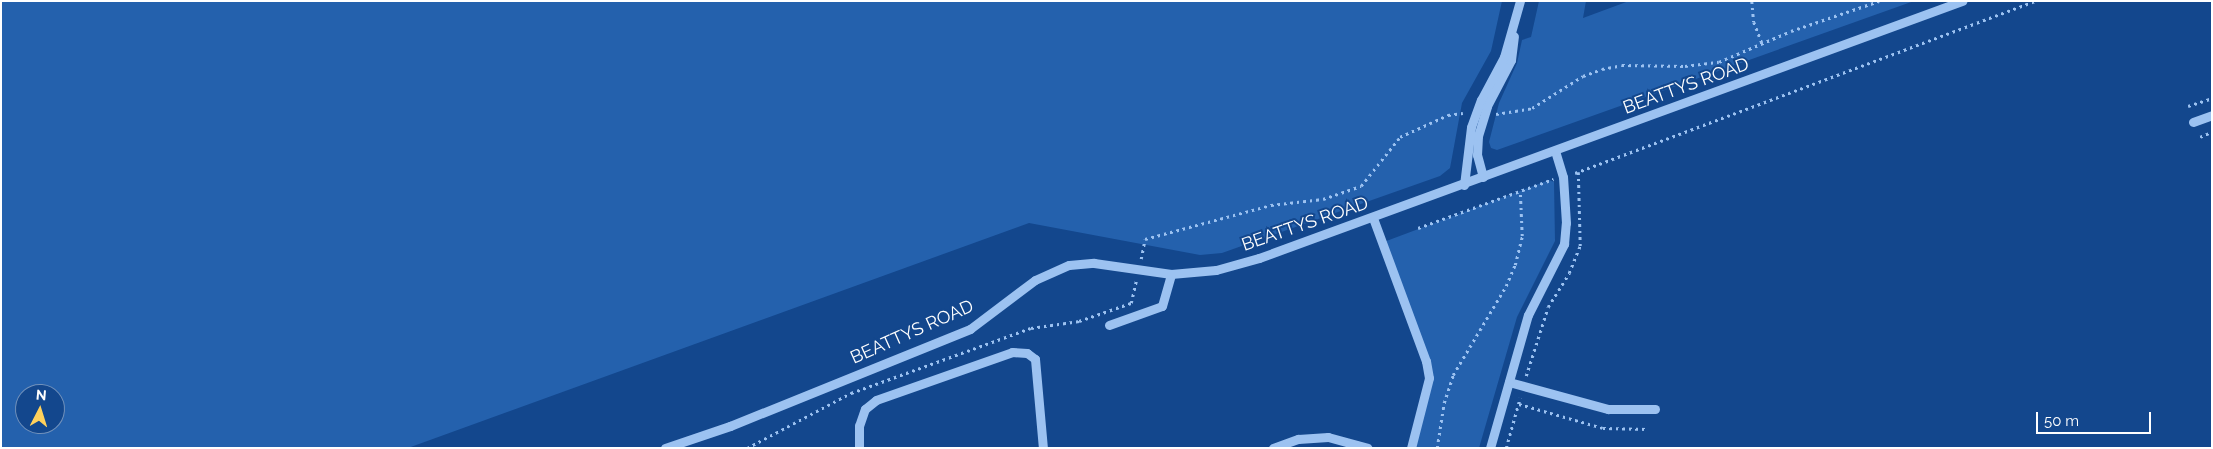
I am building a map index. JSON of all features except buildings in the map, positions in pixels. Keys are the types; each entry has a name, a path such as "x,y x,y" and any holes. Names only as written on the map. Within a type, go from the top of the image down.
{"street":[{"path":"1464,184 1480,113 1514,28 1520,1"},
{"name":"BEATTYS ROAD","path":"665,448 730,426 970,329 1051,271 1069,265 1094,263 1171,274 1216,270 1259,258 1483,178 1962,1"},
{"path":"1480,113 1477,145 1483,178"},
{"path":"2193,122 2212,115"},
{"path":"1490,448 1528,315 1564,244 1566,223 1563,177 1555,151"},
{"path":"1373,218 1426,361 1429,378 1412,448"},
{"path":"1109,325 1162,306 1171,274"},
{"path":"859,448 859,426 865,409 876,400 1012,352 1027,353 1036,359 1043,448"},
{"path":"1509,382 1608,409 1655,410"},
{"path":"1273,448 1298,439 1328,437 1368,448"}],"path":[{"path":"1752,1 1754,22 1762,43"},
{"path":"747,448 850,393 1031,328 1079,321 1131,302 1145,239 1271,205 1323,199 1361,186 1400,137 1448,115 1532,108 1584,76 1602,69 1642,64 1700,66 1719,62 1762,43 1879,1"},
{"path":"1418,228 1578,172 2035,1"},
{"path":"2188,106 2212,98"},
{"path":"2200,137 2212,132"},
{"path":"1506,448 1548,307 1569,273 1580,246 1578,172"},
{"path":"1437,448 1444,403 1453,375 1506,286 1515,265 1522,236 1520,191"},
{"path":"1527,373 1536,376"},
{"path":"1519,404 1603,428 1648,429"}],"shaded area":[{"path":"1,1 1502,1 1491,51 1462,103 1450,168 1440,176 1222,253 1200,255 1029,223 408,448 1,448"},
{"path":"1539,1 1586,1 1583,18 1629,1 1914,1 1497,150 1491,148 1489,142 1499,103 1517,63 1522,40 1531,37"},
{"path":"1549,180 1554,182 1555,241 1517,317 1479,448 1411,448 1429,378 1381,243"}]}
